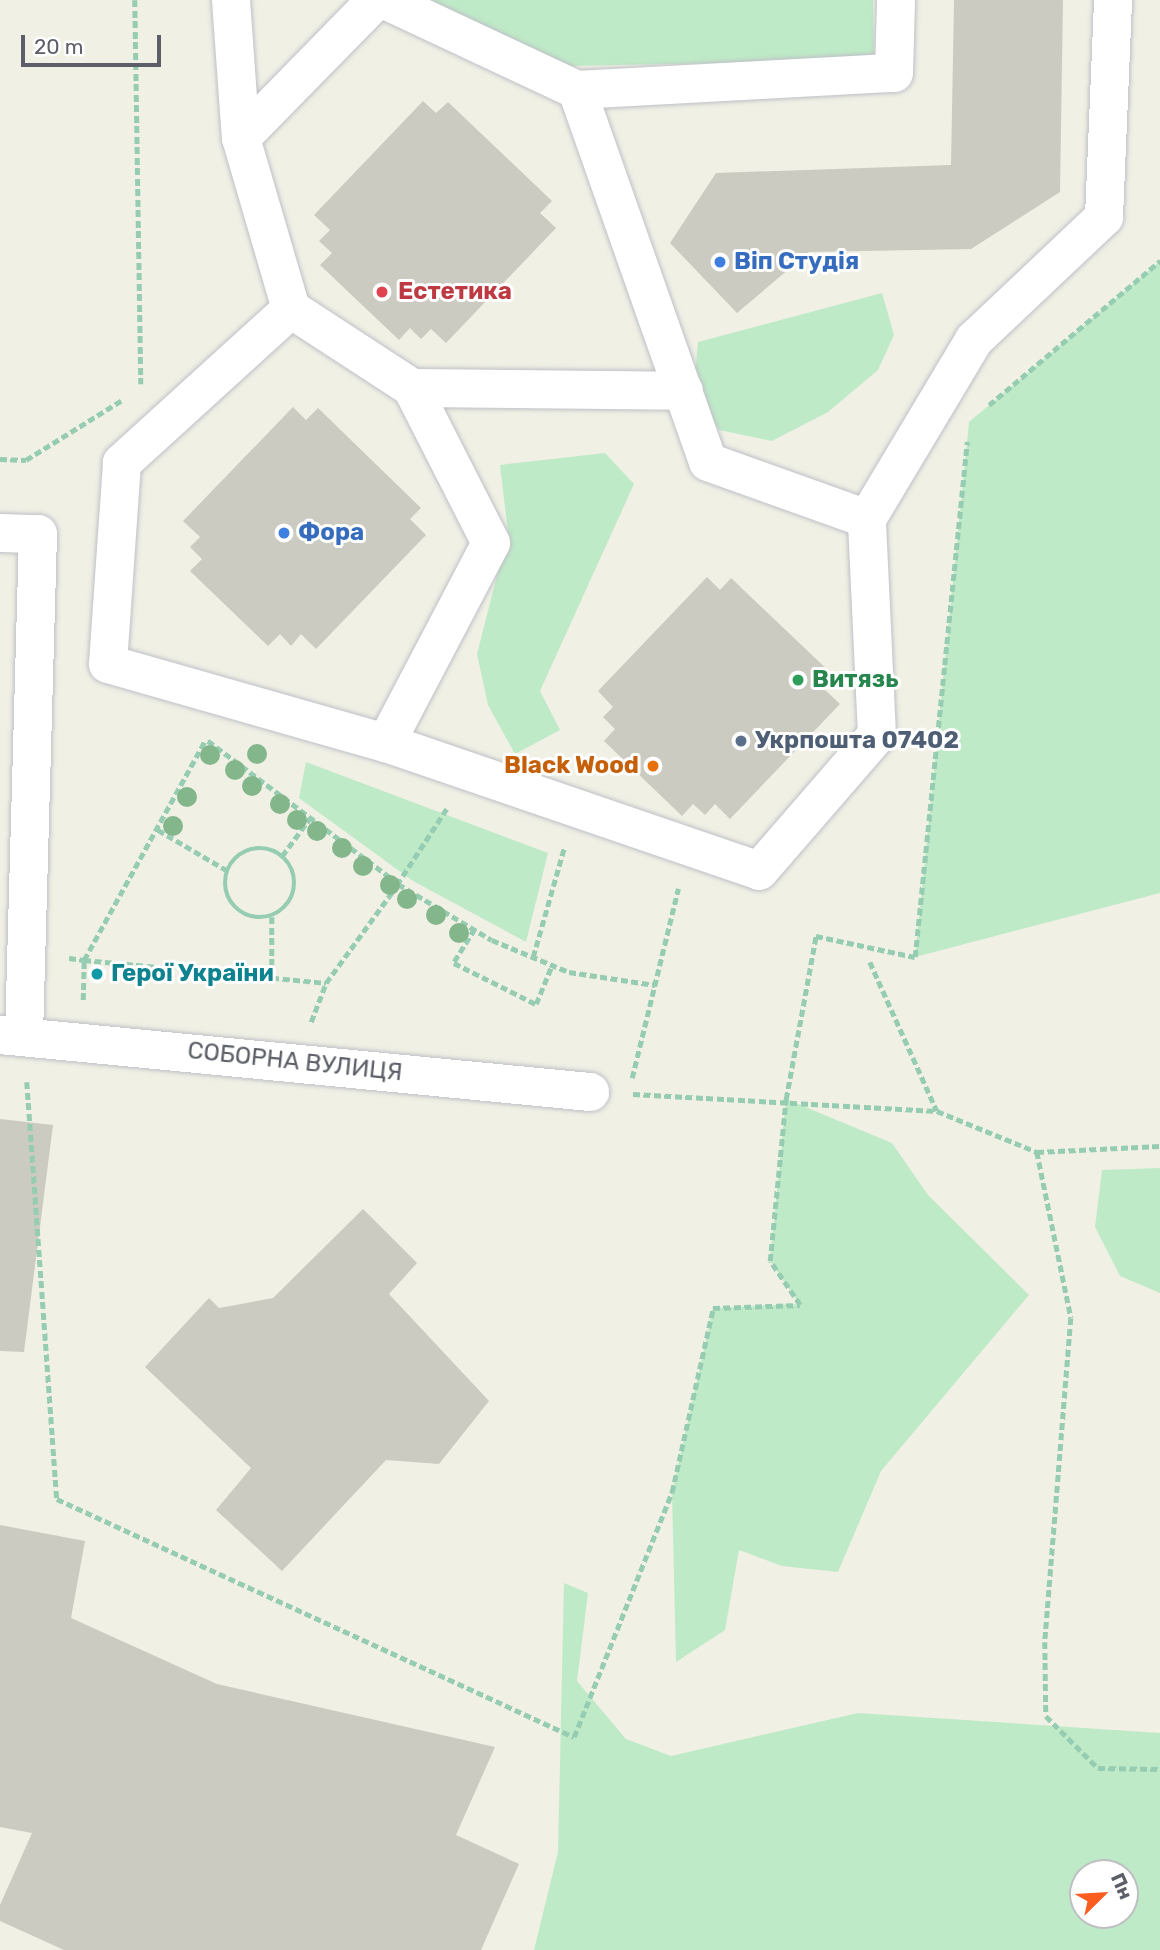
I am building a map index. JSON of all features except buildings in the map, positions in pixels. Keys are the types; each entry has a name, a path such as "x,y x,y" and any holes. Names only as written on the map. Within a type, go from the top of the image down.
{"street":[{"path":"231,0 241,138 291,309 412,388 491,543 386,743"},
{"path":"241,138 376,0"},
{"path":"385,0 577,90 894,73 896,0"},
{"path":"291,309 122,463 108,664 386,743 759,871 877,735 867,519 974,340 1104,217 1113,0"},
{"path":"577,90 708,462 867,519"},
{"path":"412,388 684,391"},
{"path":"0,533 38,534 27,950 12,1035"},
{"name":"СОБОРНА ВУЛИЦЯ","path":"12,1035 590,1092"}],"path":[{"path":"0,459 26,460 141,388 135,0"},
{"path":"979,413 1160,261"},
{"path":"12,1035 57,1499 574,1737 672,1492 713,1308 800,1305 770,1261 786,1099 816,936 915,957 967,436"},
{"path":"84,960 211,731"},
{"path":"206,740 398,884 475,929 552,965 655,985"},
{"path":"436,801 462,810"},
{"path":"27,950 84,960 326,983 398,884 449,806"},
{"path":"282,856 310,818"},
{"path":"158,830 228,871"},
{"path":"552,843 577,852"},
{"path":"533,957 565,847"},
{"path":"687,848 628,1094 937,1111 1037,1152 1160,1146"},
{"path":"228,871 252,849 282,856 292,868 294,891 272,916 272,979"},
{"path":"228,871 232,903 250,916 272,916"},
{"path":"666,884 679,888"},
{"path":"475,929 454,963 536,1004 552,965"},
{"path":"870,962 937,1111"},
{"path":"1037,1152 1071,1318 1045,1642 1046,1716 1098,1768 1160,1769"}],"green space":[{"path":"422,0 873,0 874,60 565,66"},
{"path":"1160,261 1160,893 915,957 969,422"},
{"path":"882,293 894,335 878,370 828,412 772,441 719,430 693,396 698,342"},
{"path":"605,453 634,484 540,691 560,730 515,754 488,705 477,654 508,532 500,465"},
{"path":"306,762 548,853 526,942 413,881 299,798"},
{"path":"786,1099 892,1143 928,1195 1029,1295 881,1471 838,1572 782,1566 739,1550 725,1630 676,1662 672,1492 713,1308 799,1304 770,1261"},
{"path":"1160,1168 1160,1293 1120,1276 1095,1227 1102,1170"},
{"path":"564,1583 588,1593 577,1681 626,1739 671,1756 858,1713 1160,1733 1160,1950 534,1950 558,1852"}],"place":[{"name":"Віп Студія","path":"720,262"},
{"name":"Естетика","path":"382,292"},
{"name":"Фора","path":"284,533"},
{"name":"Витязь","path":"798,680"},
{"name":"Укрпошта 07402","path":"741,741"},
{"name":"Black Wood","path":"653,766"},
{"name":"Герої України","path":"97,974"}]}
